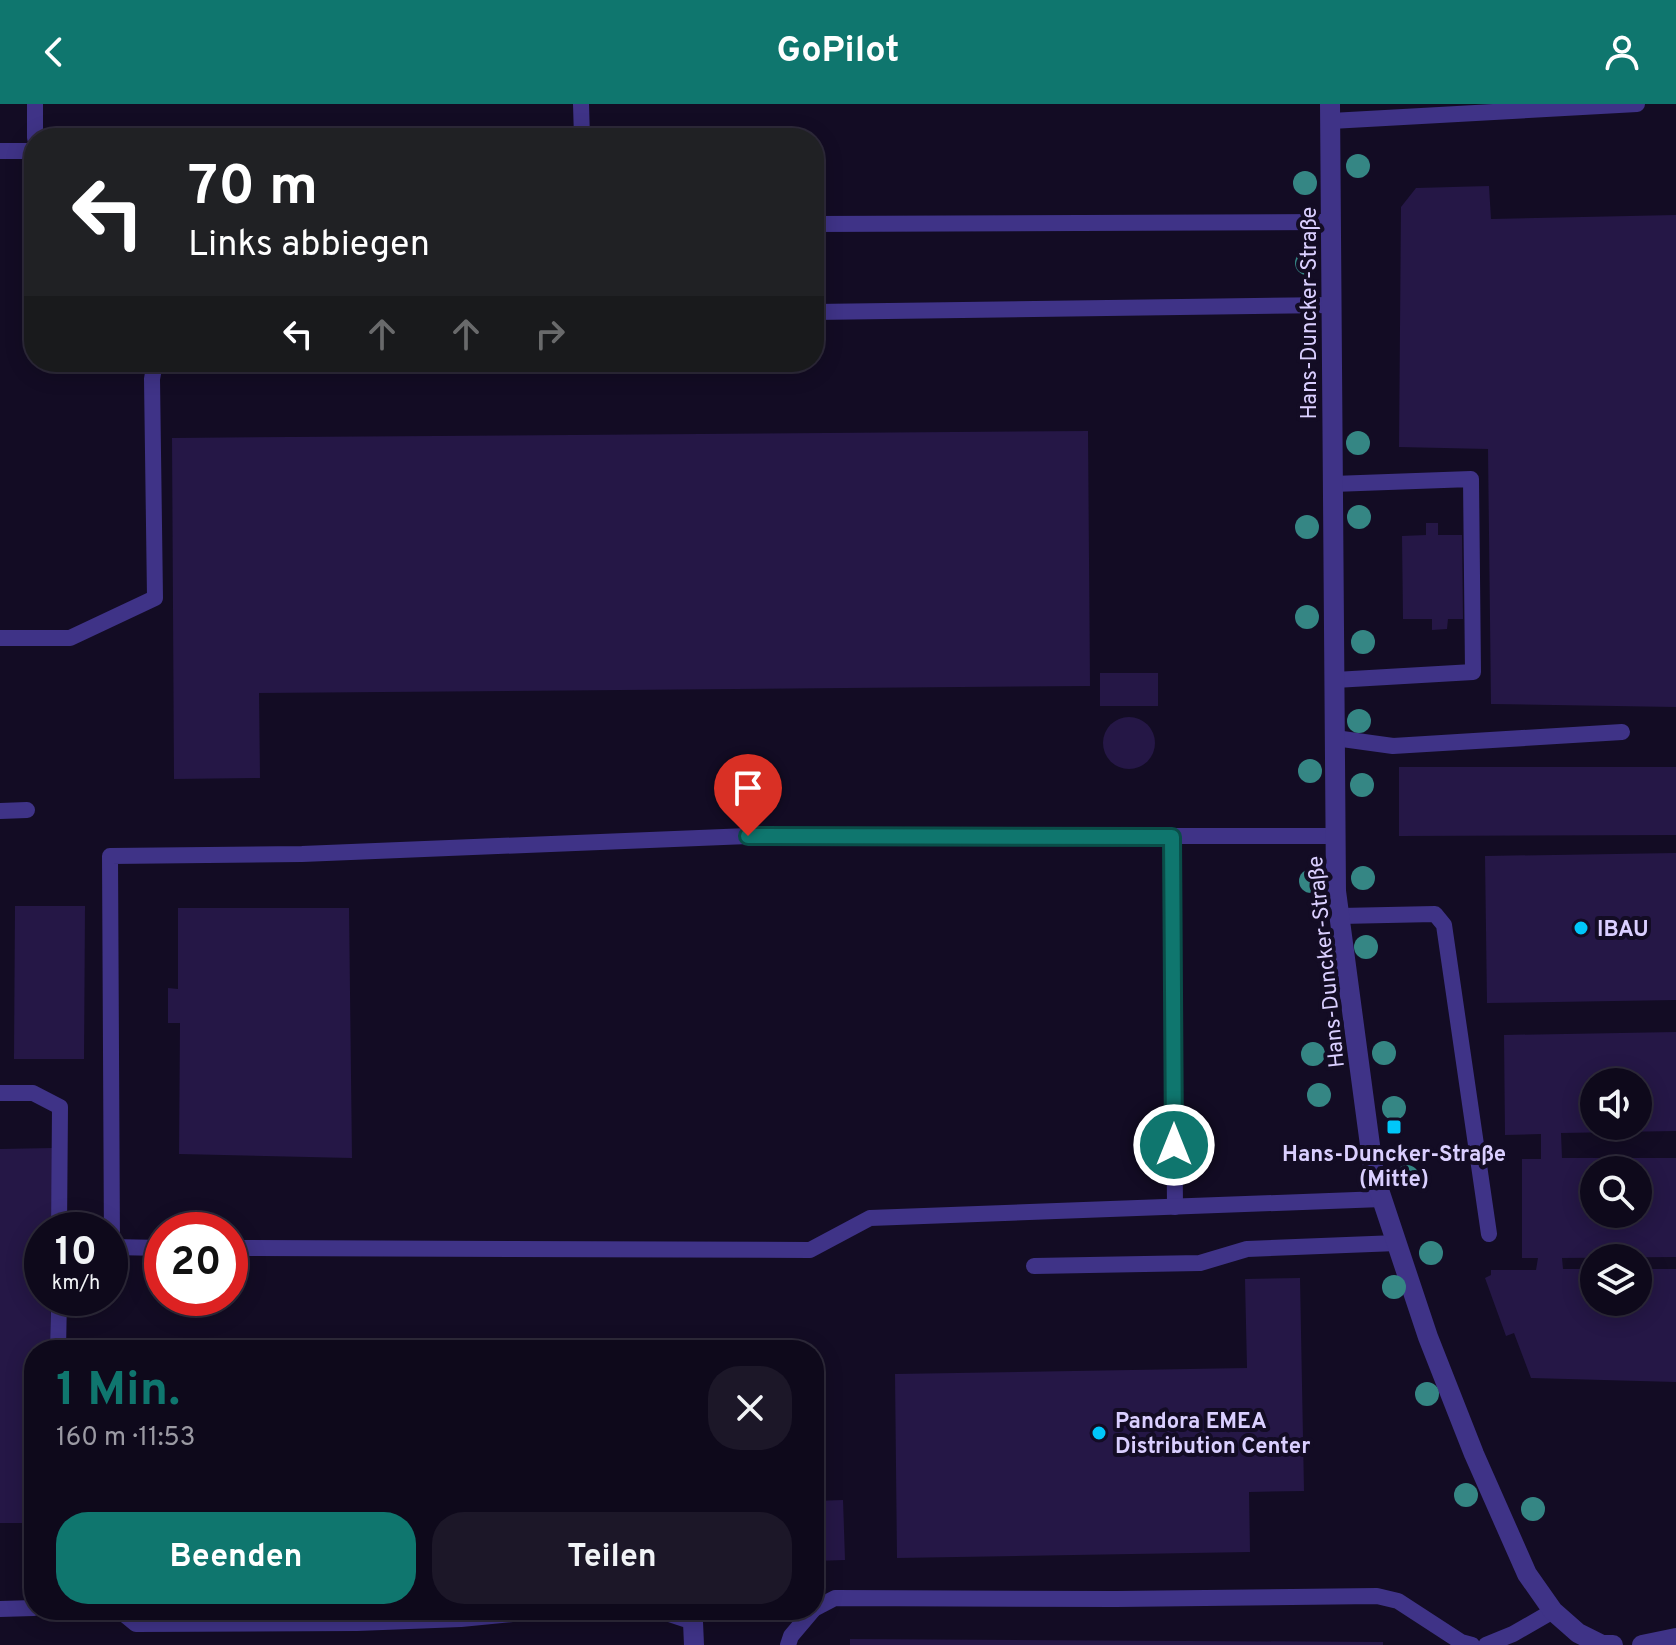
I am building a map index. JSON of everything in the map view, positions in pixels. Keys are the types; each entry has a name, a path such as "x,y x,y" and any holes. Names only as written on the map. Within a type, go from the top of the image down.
{"street":[{"name":"Hans-Duncker-Straße","path":"1330,112 1336,891 1374,1175 1428,1337 1474,1454 1527,1574 1553,1611 1578,1633 1602,1645 1613,1645"},
{"path":"693,1622 694,1645"},
{"path":"1642,1645 1676,1638"}],"lane":[{"path":"35,104 35,128"},
{"path":"581,104 582,128"},
{"path":"1330,112 1637,104"},
{"path":"0,151 24,151"},
{"path":"824,224 1331,222"},
{"path":"824,312 1333,305"},
{"path":"0,638 70,638 155,598 153,372"},
{"path":"1333,484 1471,479 1473,672 1335,680"},
{"path":"1335,738 1393,746 1622,732"},
{"path":"0,811 27,810"},
{"path":"144,1248 112,1247 110,856 302,854 748,836 1336,836"},
{"path":"1172,837 1175,1207"},
{"path":"1340,916 1435,914 1444,925 1489,1234"},
{"path":"0,1093 33,1093 60,1107 59,1212"},
{"path":"248,1248 810,1250 870,1218 1382,1199"},
{"path":"1034,1266 1200,1263 1247,1249 1397,1243"},
{"path":"58,1340 59,1316"},
{"path":"824,1604 835,1598 1377,1596 1398,1601 1464,1644"},
{"path":"0,1609 24,1608"},
{"path":"1486,1645 1513,1634 1553,1611"},
{"path":"131,1620 136,1624 435,1620"},
{"path":"687,1620 693,1622"},
{"path":"788,1645 791,1636 805,1620"}],"building":[{"path":"1489,186 1491,219 1676,215 1676,707 1491,704 1488,449 1399,447 1401,207 1416,188"},
{"path":"1088,431 1090,686 259,693 260,778 174,779 172,438"},
{"path":"1426,523 1438,523 1438,535 1462,535 1463,619 1448,619 1447,629 1432,630 1432,619 1403,619 1402,536 1426,535"},
{"path":"1100,673 1158,673 1158,706 1100,706"},
{"path":"1129,717 1148,724 1155,743 1148,762 1129,769 1110,762 1103,743 1110,724"},
{"path":"1399,767 1676,767 1676,835 1399,836"},
{"name":"IBAU","path":"1676,853 1676,1000 1487,1003 1485,856"},
{"path":"15,906 85,906 84,1059 14,1059"},
{"path":"178,908 349,908 352,1158 179,1154 180,1023 168,1023 168,988 178,989"},
{"path":"1676,1032 1676,1131 1652,1131 1652,1068 1580,1068 1580,1133 1561,1133 1562,1158 1580,1158 1580,1228 1652,1228 1652,1158 1676,1158 1676,1257 1652,1257 1652,1244 1580,1244 1580,1258 1562,1258 1563,1269 1580,1269 1580,1316 1652,1316 1652,1269 1676,1269 1676,1382 1531,1378 1514,1333 1506,1336 1485,1278 1491,1275 1491,1270 1536,1270 1538,1258 1522,1258 1522,1159 1541,1159 1541,1134 1505,1135 1504,1035"},
{"path":"53,1148 51,1212 24,1212 24,1316 50,1316 50,1340 24,1340 24,1523 0,1523 0,1149"},
{"name":"Pandora EMEA Distribution Center","path":"1300,1278 1304,1491 1249,1492 1250,1552 897,1558 895,1374 1247,1368 1245,1279"},
{"path":"843,1500 845,1560 824,1561 824,1501"},
{"path":"850,1639 1383,1642 1383,1645 850,1645"}],"place":[{"name":"IBAU","path":"1581,928"},
{"name":"Hans-Duncker-Straße (Mitte)","path":"1394,1127"},
{"name":"Pandora EMEA Distribution Center","path":"1099,1433"}],"route":[{"path":"748,836 1172,837 1174,1145"}]}
